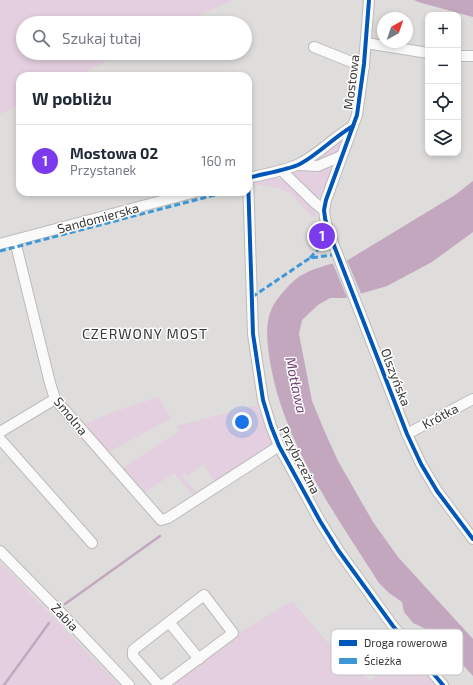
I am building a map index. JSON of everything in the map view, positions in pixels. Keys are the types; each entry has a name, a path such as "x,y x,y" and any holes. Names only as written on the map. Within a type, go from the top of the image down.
{"street":[{"name":"Mostowa","path":"324,210 341,156 353,126 359,103 370,0"},
{"path":"366,43 425,53"},
{"path":"314,47 364,67"},
{"path":"461,56 473,56"},
{"path":"252,177 298,165 316,155 341,133 353,126"},
{"path":"298,165 318,166 341,156"},
{"path":"281,170 315,204 324,210"},
{"name":"Sandomierska","path":"0,244 170,196"},
{"name":"Przybrzeżna","path":"249,196 253,334 263,400 279,446 320,521 338,550 396,629"},
{"name":"Olszyńska","path":"324,210 325,218 337,255 407,434 421,464 437,491 473,538"},
{"name":"Smolna","path":"15,241 55,398 162,520 168,518 279,446"},
{"path":"0,432 55,398"},
{"name":"Krótka","path":"407,434 473,399"},
{"path":"0,439 92,543"},
{"name":"Żabia","path":"0,551 129,685"},
{"path":"159,685 133,656 132,650 204,595 233,633 163,685"},
{"path":"169,622 199,659"},
{"name":"Przybrzeżna","path":"435,675 443,685"}],"shaded area":[{"path":"0,0 233,0 198,16 16,16 16,60 108,60 86,72 16,72 16,107 0,114"},
{"path":"342,139 341,145 336,153 315,163 313,161"},
{"path":"333,165 321,196 316,198 293,176 294,172 317,170"},
{"path":"273,177 286,181 309,203 317,215 314,217 311,216 290,193 278,188 254,184 264,179"},
{"path":"158,397 171,418 109,452 85,424 113,412"},
{"path":"257,405 273,447 215,483 204,464 188,476 185,473 182,476 195,491 199,493 195,497 174,473 144,493 123,468 179,431 176,426"},
{"path":"0,562 119,685 0,685"},
{"path":"292,601 331,646 331,675 363,675 371,680 377,675 428,675 437,685 170,685 239,633"}],"water":[{"path":"414,0 473,0 473,17 461,14 461,12 455,12"},
{"name":"Motława","path":"473,181 473,232 432,262 387,286 346,298 330,298 318,305 302,320 299,334 312,401 338,461 373,522 398,557 473,639 473,676 463,665 463,629 426,629 413,623 404,612 402,602 389,593 379,583 328,502 297,446 285,416 275,386 269,355 267,331 268,319 274,304 289,286 300,276 317,268 348,260 455,195"}],"pier":[{"path":"346,258 362,296 348,300 332,261"}],"waterway":[{"path":"65,604 160,536"},
{"path":"4,685 49,623"}],"marked path":[{"path":"0,251 211,196"},
{"path":"310,258 326,241"},
{"path":"252,297 310,258 332,255"}],"cycle path":[{"path":"369,0 364,64 357,115 326,200 324,210 325,218 328,230 407,434 421,464 437,491 473,539"},
{"path":"252,177 300,164 353,126"},
{"path":"249,196 253,334 263,400 271,426 279,446 320,521 338,550 396,629"},
{"path":"435,675 443,685"}],"place":[{"name":"Mostowa 02","path":"322,236"}],"district":[{"name":"CZERWONY MOST","path":"145,334"}]}
